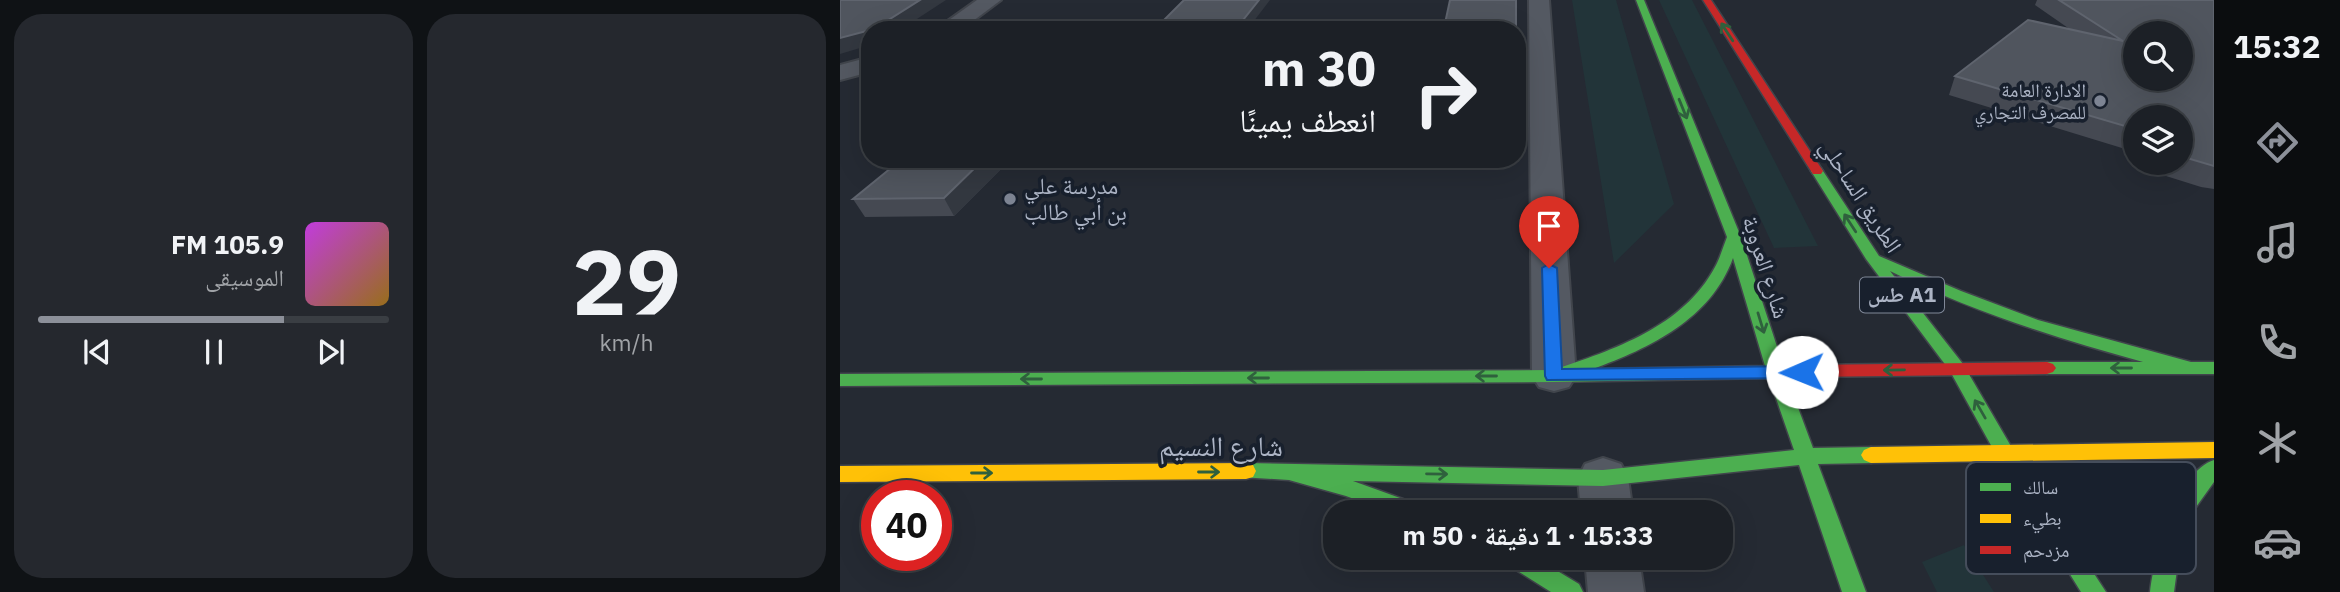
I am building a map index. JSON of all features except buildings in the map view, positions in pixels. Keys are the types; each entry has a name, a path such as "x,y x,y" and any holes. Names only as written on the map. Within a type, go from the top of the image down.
{"main road":[{"name":"شارع العروبة","path":"1640,0 1734,237 1776,372 1854,592"},
{"name":"الطريق الساحلي","path":"1707,0 1871,256 1957,368 2011,462"},
{"path":"1554,376 1614,356 1664,330 1701,300 1724,268 1734,237"},
{"path":"1871,256 1970,303 2038,327 2191,368"},
{"path":"840,380 1554,376 1957,368 2214,368"},
{"name":"شارع النسيم","path":"840,474 1286,471 1605,495 1806,456 2214,450"},
{"path":"2196,488 2214,468"},
{"path":"1286,471 1382,500"},
{"path":"1536,570 1572,592"},
{"name":"الطريق الساحلي","path":"2082,574 2094,592"},
{"path":"2162,574 2162,592"}],"street":[{"path":"960,21 991,0"},
{"path":"1539,0 1554,376"},
{"path":"840,73 861,67"},
{"path":"1613,570 1616,592"}],"shaded area":[{"path":"1572,0 1616,0 1674,204 1614,263"},
{"path":"1659,0 1692,0 1818,246 1774,248"},
{"path":"1964,545 1966,574 1983,574 1994,592 1937,592 1922,562"}],"traffic: fast":[{"path":"1640,0 1734,237 1776,372 1854,592"},
{"path":"1817,171 1871,256 1957,368 2011,462"},
{"path":"1554,376 1639,344 1687,312 1707,292 1723,267 1734,237"},
{"path":"1880,260 1993,310 2071,336 2191,368"},
{"path":"2047,368 2214,368"},
{"path":"840,380 1554,376 1806,371"},
{"path":"1246,471 1603,478 1806,456 1871,455"},
{"path":"2196,489 2214,468"},
{"path":"1286,471 1382,500"},
{"path":"1535,570 1571,592"},
{"path":"2082,574 2094,592"},
{"path":"2162,592 2163,574"}],"traffic: slow":[{"path":"1871,455 2214,450"},
{"path":"840,474 1246,471"}],"traffic: jam":[{"path":"1707,0 1817,171"},
{"path":"1806,371 2047,368"}],"place":[{"name":"الادارة العامة للمصرف التجاري","path":"2100,101"},
{"name":"مدرسة علي بن أبي طالب","path":"1010,199"}],"route":[{"path":"1549,268 1554,376 1802,372"}]}
